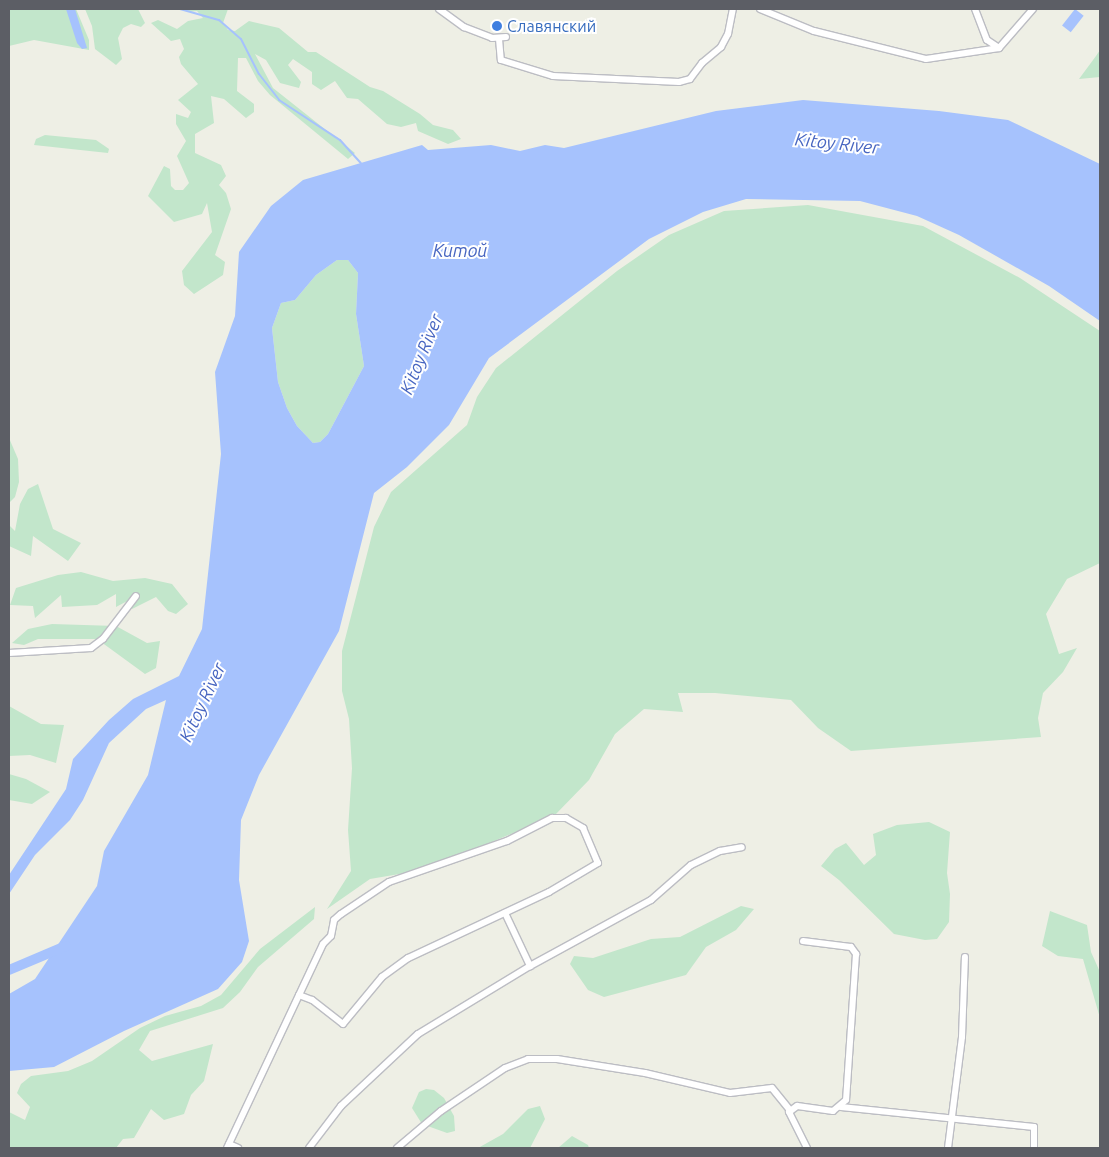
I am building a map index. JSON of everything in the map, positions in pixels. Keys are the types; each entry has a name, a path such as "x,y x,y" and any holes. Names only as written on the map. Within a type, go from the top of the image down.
{"street":[{"path":"439,9 464,26 499,38 501,60 553,76 644,82 690,79 702,63 721,47 728,34 733,9"},
{"path":"760,9 814,31 926,59 999,48 1033,9"},
{"path":"975,9 987,40 999,48"},
{"path":"9,653 91,648 103,639 136,596"},
{"path":"238,1148 228,1146 299,995 324,944 331,936 334,920 367,894 396,880 507,841 552,818 566,818 579,824 598,863 505,913 436,943 400,963 382,977 344,1024 312,1000 299,995"},
{"path":"309,1148 341,1106 400,1048 530,966 651,900 690,864 720,851 742,847"},
{"path":"505,913 530,966"},
{"path":"790,1110 798,1106 834,1111 841,1107 846,1100 856,954 850,947 803,941"},
{"path":"948,1148 962,1037 965,956"},
{"path":"397,1148 441,1111 504,1068 528,1059 557,1059 645,1073 730,1094 772,1088 790,1110 790,1117 807,1148"},
{"path":"841,1107 951,1120 1034,1127 1034,1148"}],"green space":[{"path":"9,9 76,9 89,40 89,50 34,40 9,46"},
{"path":"85,9 138,9 145,23 141,27 131,24 123,28 118,38 122,59 116,65 95,49 92,26"},
{"path":"184,9 228,9 223,23 228,30 235,31 249,21 279,28 308,52 316,52 370,87 383,91 420,114 433,125 453,130 461,139 448,144 418,131 416,123 401,127 387,124 358,99 347,98 335,81 321,90 312,84 312,72 293,59 288,65 301,82 299,88 280,83 266,60 255,54 273,88 355,153 348,159 270,95 258,81 246,58 238,58 237,91 254,104 254,112 246,118 224,99 211,96 214,123 195,134 195,153 221,165 226,176 219,185 226,193 231,209 215,255 225,262 223,275 194,294 184,285 182,271 212,232 207,203 202,214 174,222 148,196 164,166 170,169 171,186 175,190 183,190 189,183 177,156 186,141 176,124 176,114 188,118 191,112 178,100 198,84 181,64 179,57 184,49 180,39 171,41 151,23 158,20 177,29 188,21 203,18 197,11 188,12"},
{"path":"1100,50 1100,77 1079,79 1096,56"},
{"path":"45,135 96,140 109,149 108,153 34,145 36,139"},
{"path":"808,205 923,226 1020,278 1100,331 1100,563 1067,579 1046,614 1059,654 1077,648 1063,672 1043,693 1038,718 1041,737 851,751 818,728 791,700 715,693 678,693 683,712 644,709 615,734 589,780 555,815 429,869 370,879 327,909 351,871 348,830 352,768 349,719 342,691 342,651 374,527 391,492 467,425 477,397 496,368 617,271 669,235 724,211"},
{"path":"337,260 348,260 358,273 356,314 364,366 328,434 320,442 313,443 297,426 287,408 278,382 272,328 281,303 295,300 316,275"},
{"path":"9,438 18,459 19,482 15,497 9,503"},
{"path":"38,484 53,529 81,543 68,561 33,536 31,556 9,546 9,525 15,531 20,504 28,489"},
{"path":"81,572 113,581 145,578 172,584 188,604 176,614 168,611 156,597 132,609 133,598 116,607 116,594 97,605 62,607 61,595 35,618 33,606 10,605 16,588 58,575"},
{"path":"52,624 116,626 147,643 160,641 156,668 145,674 97,639 38,639 24,645 12,643 28,629"},
{"path":"9,706 41,724 64,725 56,763 30,755 9,756"},
{"path":"9,774 26,779 50,792 32,804 9,800"},
{"path":"929,822 950,832 947,873 950,894 949,922 937,939 925,940 894,934 839,880 821,866 835,849 846,843 864,865 876,855 873,834 897,825"},
{"path":"741,906 754,909 736,930 706,947 686,975 604,997 588,990 570,964 574,956 593,958 651,939 680,937"},
{"path":"315,907 314,919 258,967 240,992 223,1008 150,1031 139,1050 152,1061 213,1044 204,1081 191,1095 184,1114 164,1120 151,1109 134,1138 123,1139 116,1148 9,1148 9,1112 25,1120 30,1107 17,1093 21,1084 31,1076 68,1071 92,1061 140,1028 165,1016 201,1006 221,995 260,949"},
{"path":"1050,911 1087,925 1091,952 1100,972 1100,1018 1083,959 1058,956 1042,946"},
{"path":"426,1089 434,1090 444,1098 454,1116 455,1131 447,1133 422,1124 412,1108 419,1092"},
{"path":"540,1106 545,1119 530,1148 478,1148 503,1134 528,1109"},
{"path":"572,1136 588,1145 589,1148 558,1148"}],"water":[{"path":"66,9 75,9 87,48 82,49 77,43"},
{"path":"1075,9 1084,16 1071,32 1062,26"},
{"name":"Китой","path":"803,100 939,111 1008,120 1100,164 1100,321 1049,286 959,235 917,216 860,201 746,199 703,212 649,239 489,358 449,425 407,467 374,493 339,631 259,775 241,820 239,880 249,941 242,962 218,989 124,1031 54,1067 9,1071 9,994 35,979 97,886 104,851 148,775 166,700 146,709 109,743 83,800 70,820 35,855 9,894 9,875 66,789 73,759 109,720 133,699 179,676 202,629 221,454 215,372 235,316 239,252 271,206 303,180 422,145 428,150 491,145 520,151 545,145 564,148 716,111","holes":["337,260 348,260 358,273 356,314 364,366 328,434 320,442 313,443 297,426 287,408 278,382 272,328 281,303 295,300 316,275"]}],"waterway":[{"path":"180,9 219,20 241,39 259,74 279,100 340,140 361,163"},
{"name":"Kitoy River","path":"9,970 66,946"}],"place":[{"name":"Славянский","path":"497,26"}]}
